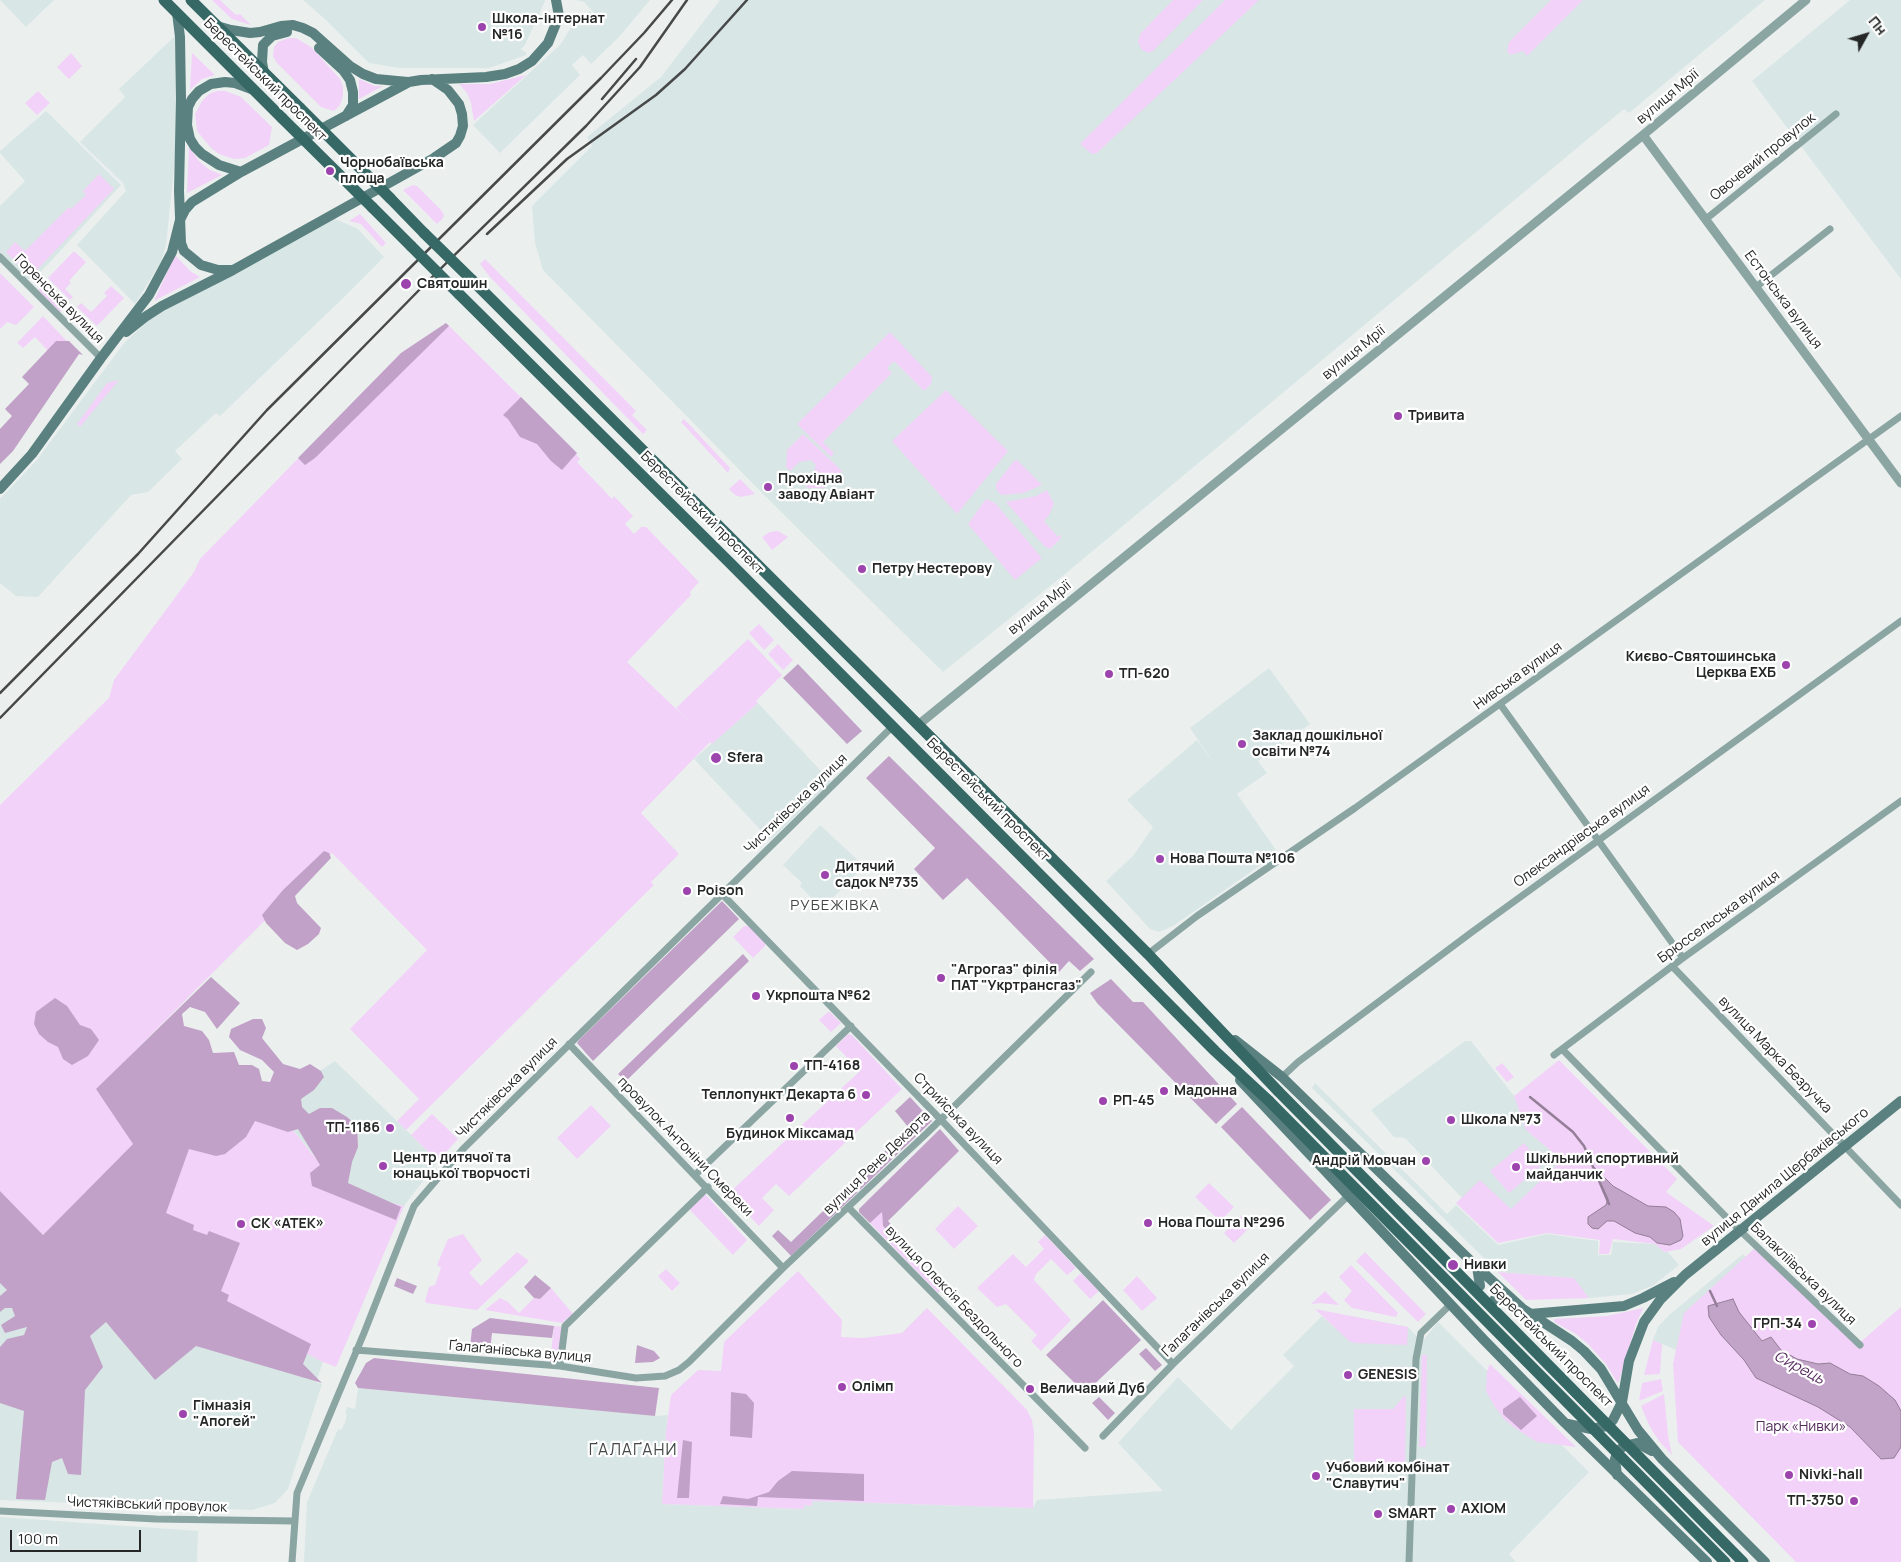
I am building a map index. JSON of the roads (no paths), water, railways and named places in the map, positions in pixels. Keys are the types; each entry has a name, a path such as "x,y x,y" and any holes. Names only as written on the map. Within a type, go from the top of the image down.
{"main road":[{"name":"Берестейський проспект","path":"164,0 893,726 1215,1051 1269,1101 1725,1562"},
{"name":"Берестейський проспект","path":"191,0 1148,954 1278,1091 1743,1562"},
{"path":"217,26 250,33 293,25 313,33 350,66 363,74 376,79 409,82 496,75 519,69 532,61 548,43 559,16 556,0"},
{"path":"177,13 180,37 182,99 181,242 184,251 194,260 210,268 233,270"},
{"path":"264,73 262,51 266,42 272,36 288,32 298,33 310,39 343,70 350,80 353,92 353,105 346,116"},
{"path":"111,344 162,306 233,270 434,158 456,143 462,126 460,109 448,90 432,79"},
{"path":"0,489 32,454 100,358 138,310 166,266 172,252 180,220 185,210 196,199 241,172 409,82"},
{"path":"241,172 219,165 195,147 190,139 187,125 188,107 199,91 211,84 235,83 254,90"},
{"name":"Берестейський проспект","path":"1213,1022 1282,1077 1512,1299 1530,1314 1584,1351 1601,1369 1638,1430 1662,1459 1765,1562"},
{"name":"Берестейський проспект","path":"1215,1051 1252,1094 1565,1423"},
{"name":"вулиця Данила Щербаківського","path":"1565,1423 1580,1428 1600,1429 1608,1426 1622,1402 1629,1361 1644,1322 1660,1300 1685,1275 1901,1101"},
{"path":"1477,1267 1480,1286"},
{"name":"вулиця Данила Щербаківського","path":"1530,1314 1624,1306 1685,1275"},
{"path":"1494,1300 1505,1297 1512,1299"},
{"path":"1449,1302 1464,1301"},
{"path":"1479,1317 1484,1340"},
{"path":"1565,1423 1707,1562"},
{"path":"1617,1475 1615,1459 1618,1451 1630,1443 1637,1443 1646,1447 1662,1459"}],"street":[{"name":"вулиця Мрії","path":"918,725 1806,0"},
{"name":"Овочевий провулок","path":"1706,219 1836,114"},
{"name":"Естонська вулиця","path":"1643,135 1901,483"},
{"path":"1756,287 1830,229"},
{"name":"Горенська вулиця","path":"0,257 100,358"},
{"name":"Нивська вулиця","path":"1148,954 1197,916 1348,813 1901,416"},
{"name":"Олександрівська вулиця","path":"1282,1077 1298,1062 1598,839 1901,621"},
{"path":"1500,704 1683,958"},
{"name":"Чистяківська вулиця","path":"292,1562 297,1493 414,1206 462,1149 893,726"},
{"name":"Брюссельська вулиця","path":"1554,1055 1672,966 1901,801"},
{"name":"Стрийська вулиця","path":"722,894 941,1119 1173,1364"},
{"name":"вулиця Марка Безручка","path":"1672,966 1901,1205"},
{"name":"вулиця Рене Декарта","path":"679,1370 783,1268 941,1119 1091,972"},
{"path":"696,1175 851,1026"},
{"name":"провулок Антоніни Смереки","path":"569,1044 783,1268"},
{"name":"Балакліївська вулиця","path":"1562,1049 1740,1231 1860,1345"},
{"path":"560,1366 564,1326 708,1188"},
{"name":"Ґалаґанівська вулиця","path":"1103,1436 1173,1364 1349,1195"},
{"name":"вулиця Олексія Бездольного","path":"848,1207 1085,1448"},
{"path":"1409,1562 1416,1359 1421,1333 1449,1302"},
{"name":"Ґалаґанівська вулиця","path":"356,1350 560,1366 636,1378 665,1376 679,1370"},
{"name":"Чистяківський провулок","path":"0,1511 156,1519 294,1521"}],"water":[{"path":"1593,1166 1613,1186 1648,1206 1666,1207 1674,1212 1680,1219 1683,1236 1681,1240 1670,1245 1657,1243 1650,1237 1635,1233 1614,1221 1607,1221 1598,1229 1592,1228 1588,1224 1588,1217 1606,1205 1608,1199"},
{"path":"1733,1299 1739,1312 1762,1341 1771,1337 1781,1350 1797,1359 1818,1364 1830,1363 1850,1374 1863,1376 1879,1386 1895,1400 1901,1411 1901,1447 1894,1458 1881,1459 1850,1427 1818,1407 1756,1378 1709,1317 1708,1306"}],"waterway":[{"name":"Сирець","path":"1530,1097 1573,1132 1584,1146 1609,1204"},
{"name":"Сирець","path":"1710,1291 1717,1306"}],"railway":[{"path":"0,693 138,554 267,410 601,78 644,33 672,0"},
{"path":"0,718 425,284 586,126 640,67 687,0"},
{"path":"487,234 567,159 656,95 685,69 747,0"},
{"path":"602,99 636,59"}],"place":[{"name":"Школа-інтернат №16","path":"482,27"},
{"name":"Чорнобаївська площа","path":"330,171"},
{"name":"Святошин","path":"406,284"},
{"name":"Тривита","path":"1398,416"},
{"name":"Прохідна заводу Авіант","path":"768,487"},
{"name":"Петру Нестерову","path":"862,569"},
{"name":"Києво-Святошинська Церква ЕХБ","path":"1786,665"},
{"name":"ТП-620","path":"1109,674"},
{"name":"Заклад дошкільної освіти №74","path":"1242,744"},
{"name":"Sfera","path":"716,758"},
{"name":"Нова Пошта №106","path":"1160,859"},
{"name":"Дитячий садок №735","path":"825,875"},
{"name":"Poison","path":"687,891"},
{"name":"\"Агрогаз\" філія ПАТ \"Укртрансгаз\"","path":"941,978"},
{"name":"Укрпошта №62","path":"756,996"},
{"name":"ТП-4168","path":"794,1066"},
{"name":"Мадонна","path":"1164,1091"},
{"name":"Теплопункт Декарта 6","path":"866,1095"},
{"name":"РП-45","path":"1103,1101"},
{"name":"Будинок Міксамад","path":"790,1118"},
{"name":"Школа №73","path":"1451,1120"},
{"name":"ТП-1186","path":"390,1128"},
{"name":"Андрій Мовчан","path":"1426,1161"},
{"name":"Центр дитячої та юнацької творчості","path":"383,1166"},
{"name":"Шкільний спортивний майданчик","path":"1516,1167"},
{"name":"Нова Пошта №296","path":"1148,1223"},
{"name":"СК «АТЕК»","path":"241,1224"},
{"name":"Нивки","path":"1453,1265"},
{"name":"ГРП-34","path":"1812,1324"},
{"name":"GENESIS","path":"1348,1375"},
{"name":"Олімп","path":"842,1387"},
{"name":"Величавий Дуб","path":"1030,1389"},
{"name":"Гімназія \"Апогей\"","path":"183,1414"},
{"name":"Nivki-hall","path":"1789,1475"},
{"name":"Учбовий комбінат \"Славутич\"","path":"1316,1476"},
{"name":"ТП-3750","path":"1854,1501"},
{"name":"AXIOM","path":"1451,1509"},
{"name":"SMART","path":"1378,1514"}],"district":[{"name":"РУБЕЖІВКА","path":"835,906"},
{"name":"ҐАЛАҐАНИ","path":"633,1451"}],"park label":[{"name":"Парк «Нивки»","path":"1801,1427"}]}
